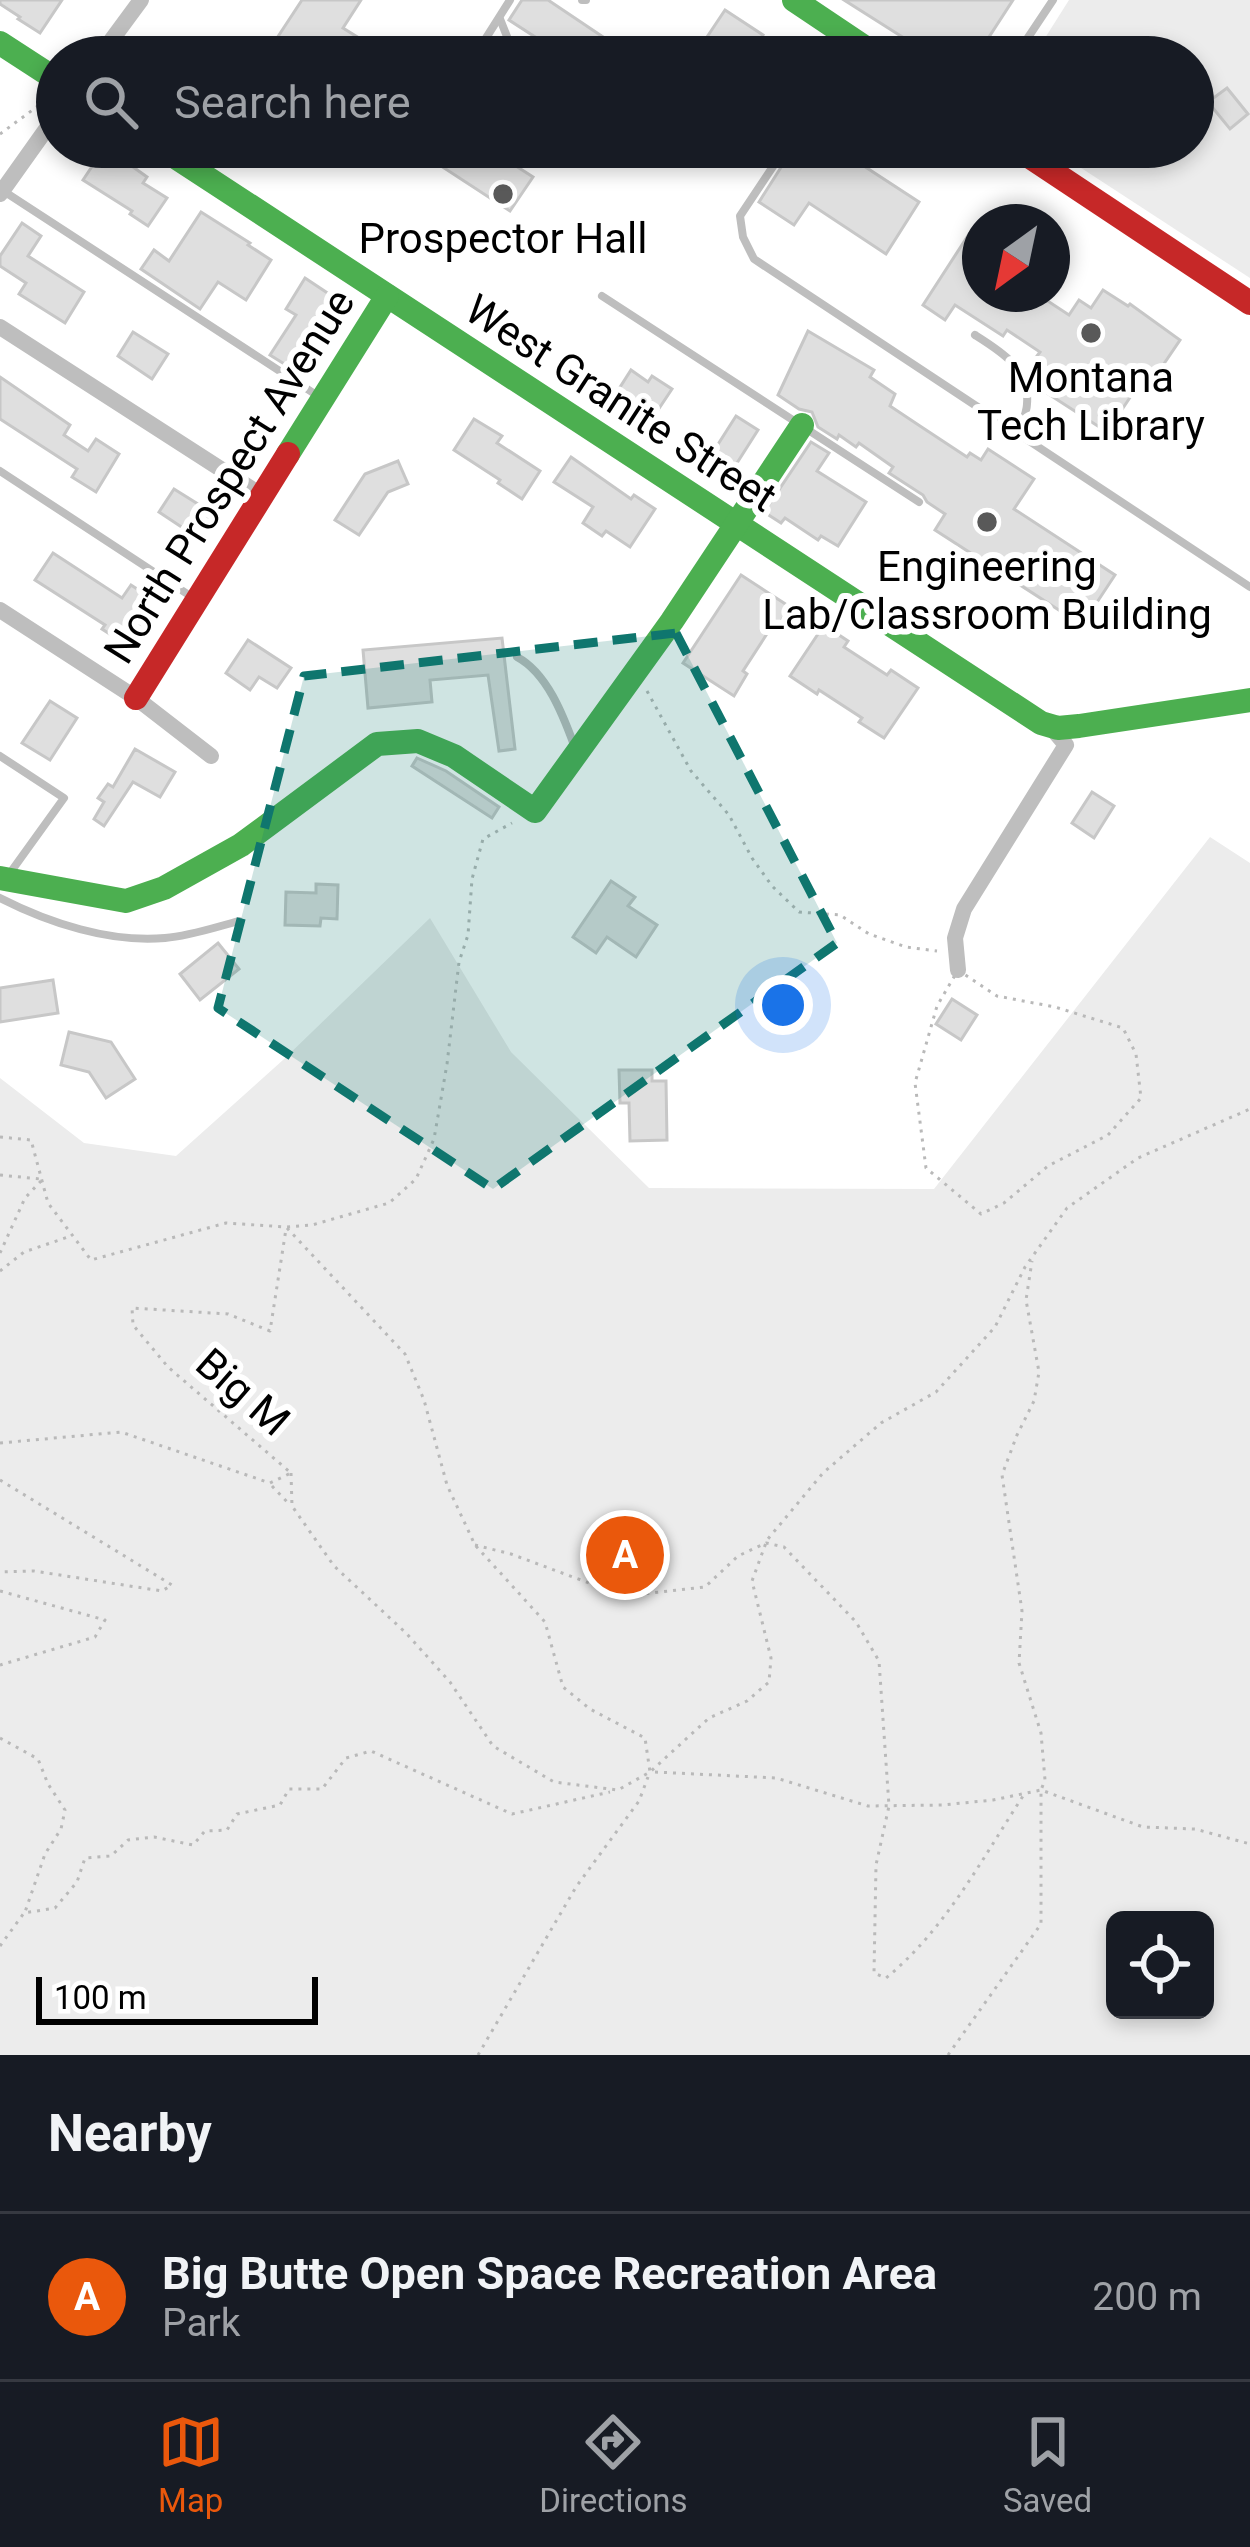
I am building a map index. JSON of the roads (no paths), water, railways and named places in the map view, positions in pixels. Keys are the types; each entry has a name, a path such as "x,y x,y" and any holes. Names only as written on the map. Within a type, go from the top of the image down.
{"street":[{"path":"114,36 141,0"},
{"path":"794,0 841,36"},
{"path":"0,43 36,80"},
{"path":"1,192 36,129"},
{"name":"West Granite Street","path":"192,168 1046,725"},
{"path":"1047,168 1250,303"},
{"name":"North Prospect Avenue","path":"136,698 387,296"},
{"path":"0,327 261,495"},
{"path":"2,885 126,901 164,889 241,845 376,744 418,741 436,748 535,811 802,425"},
{"path":"0,610 136,698 211,756"},
{"path":"1046,725 1079,726 1250,700"},
{"path":"957,962 956,938 964,909 1066,745 1046,725"}],"lane":[{"path":"487,36 510,0"},
{"path":"1029,36 1053,0"},
{"path":"499,18 507,36"},
{"path":"772,168 740,216 754,260 1250,587"},
{"path":"1,192 322,399"},
{"path":"602,296 919,502"},
{"path":"975,335 1022,371 1027,404 1018,434"},
{"path":"0,471 197,600"},
{"path":"517,657 543,682 577,752"},
{"path":"0,756 64,798 2,885 22,909 75,928 165,938 239,921"}],"place":[{"name":"Prospector Hall","path":"503,194"},
{"name":"Montana Tech Library","path":"1091,333"},
{"name":"Engineering Lab/Classroom Building","path":"987,522"},
{"name":"Big Butte Open Space Recreation Area","path":"625,1555"}]}
